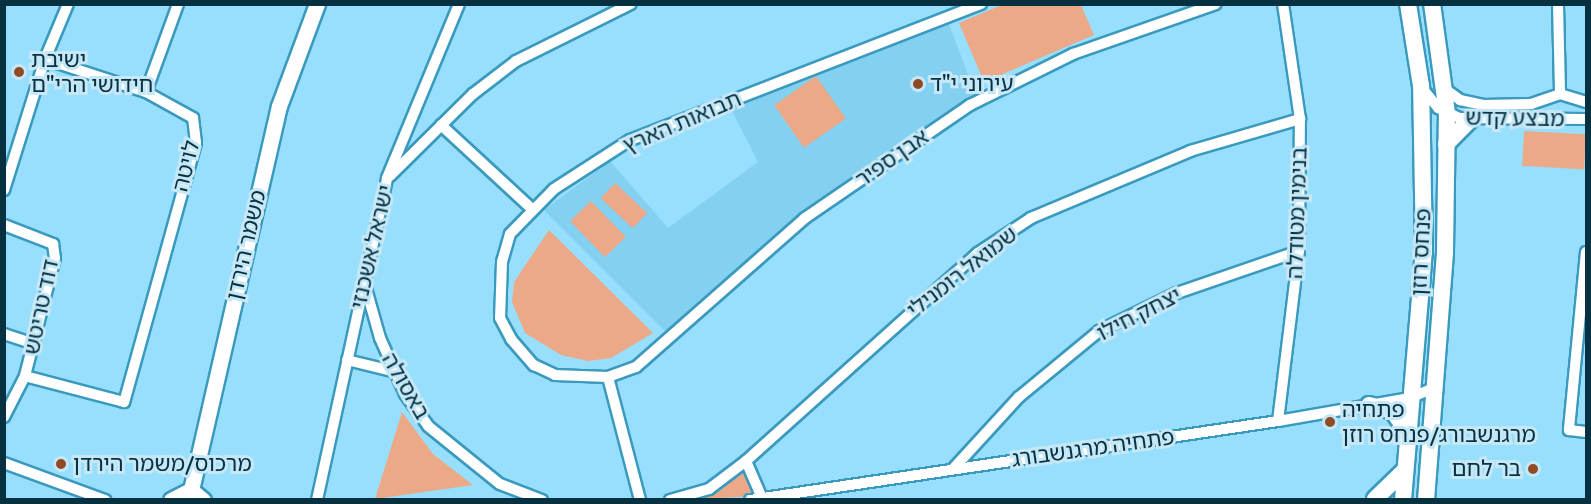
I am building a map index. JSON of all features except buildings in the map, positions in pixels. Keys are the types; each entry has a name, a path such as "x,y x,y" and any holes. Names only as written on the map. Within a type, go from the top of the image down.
{"main road":[{"name":"פנחס רוזן","path":"1403,500 1424,252 1422,86 1408,4"},
{"name":"פנחס רוזן","path":"1426,500 1445,252 1447,113 1432,4"},
{"path":"1446,144 1470,120"},
{"path":"1369,405 1393,411 1408,434"},
{"path":"1376,500 1406,470"}],"street":[{"path":"4,190 45,59 68,4"},
{"path":"146,92 178,4"},
{"name":"משמר הירדן","path":"197,495 279,106 317,4"},
{"name":"ישראל אשכנזי","path":"317,500 387,178 459,4"},
{"path":"387,178 441,125 516,61 631,4"},
{"name":"תבואות הארץ","path":"608,377 555,375 534,365 500,318 502,262 510,234 531,208 630,140 981,4"},
{"name":"אבן ספיר","path":"608,377 636,367 805,218 970,105 1073,54 1216,4"},
{"name":"בנימין מטודלה","path":"1278,421 1299,251 1300,119 1283,4"},
{"path":"1558,4 1560,94"},
{"name":"לויטה","path":"25,376 124,402 196,143 194,118 146,92 45,59"},
{"name":"מבצע קדש","path":"1422,86 1447,113 1470,120 1587,119"},
{"name":"מבצע קדש","path":"1445,89 1460,100 1483,105 1531,104 1560,94 1587,102"},
{"name":"שמואל רומנילי","path":"670,500 709,489 746,461 978,253 1031,218 1190,151 1300,119"},
{"path":"441,125 531,208"},
{"name":"דוד טריטש","path":"4,225 53,244 55,258 25,376 4,417"},
{"name":"יצחק חילו","path":"952,469 1019,397 1100,331 1177,294 1299,251"},
{"path":"1587,252 1569,430 1587,432"},
{"name":"באסולה","path":"364,283 396,372 428,426 460,457 500,484 542,500"},
{"path":"4,334 34,344"},
{"path":"347,360 396,372"},
{"path":"608,377 640,500"},
{"name":"פתחיה מרגנשבורג","path":"750,500 1278,421 1410,398 1434,388"},
{"path":"982,439 986,464"},
{"path":"746,461 762,498"},
{"path":"4,463 105,500"},
{"path":"171,500 197,495"}],"shaded area":[{"path":"1004,4 1081,5 1094,35 984,82 959,23"},
{"path":"948,22 976,95 802,213 667,333 544,210 610,161 668,228 758,162 729,105"},
{"path":"816,76 846,119 804,148 774,105"},
{"path":"1524,131 1586,134 1584,169 1522,166"},
{"path":"615,183 647,213 633,228 601,198"},
{"path":"591,201 626,237 605,257 570,221"},
{"path":"549,230 653,333 611,358 588,361 561,355 525,333 512,302 514,282"},
{"path":"402,412 433,454 473,485 375,499"},
{"path":"744,470 757,496 682,500 721,490"}],"place":[{"name":"ישיבת חידושי הרי\"ם","path":"19,72"},
{"name":"עירוני י\"ד","path":"918,84"},
{"name":"פתחיה מרגנשבורג/פנחס רוזן","path":"1330,422"},
{"name":"מרכוס/משמר הירדן","path":"61,464"},
{"name":"בר לחם","path":"1533,469"}]}
